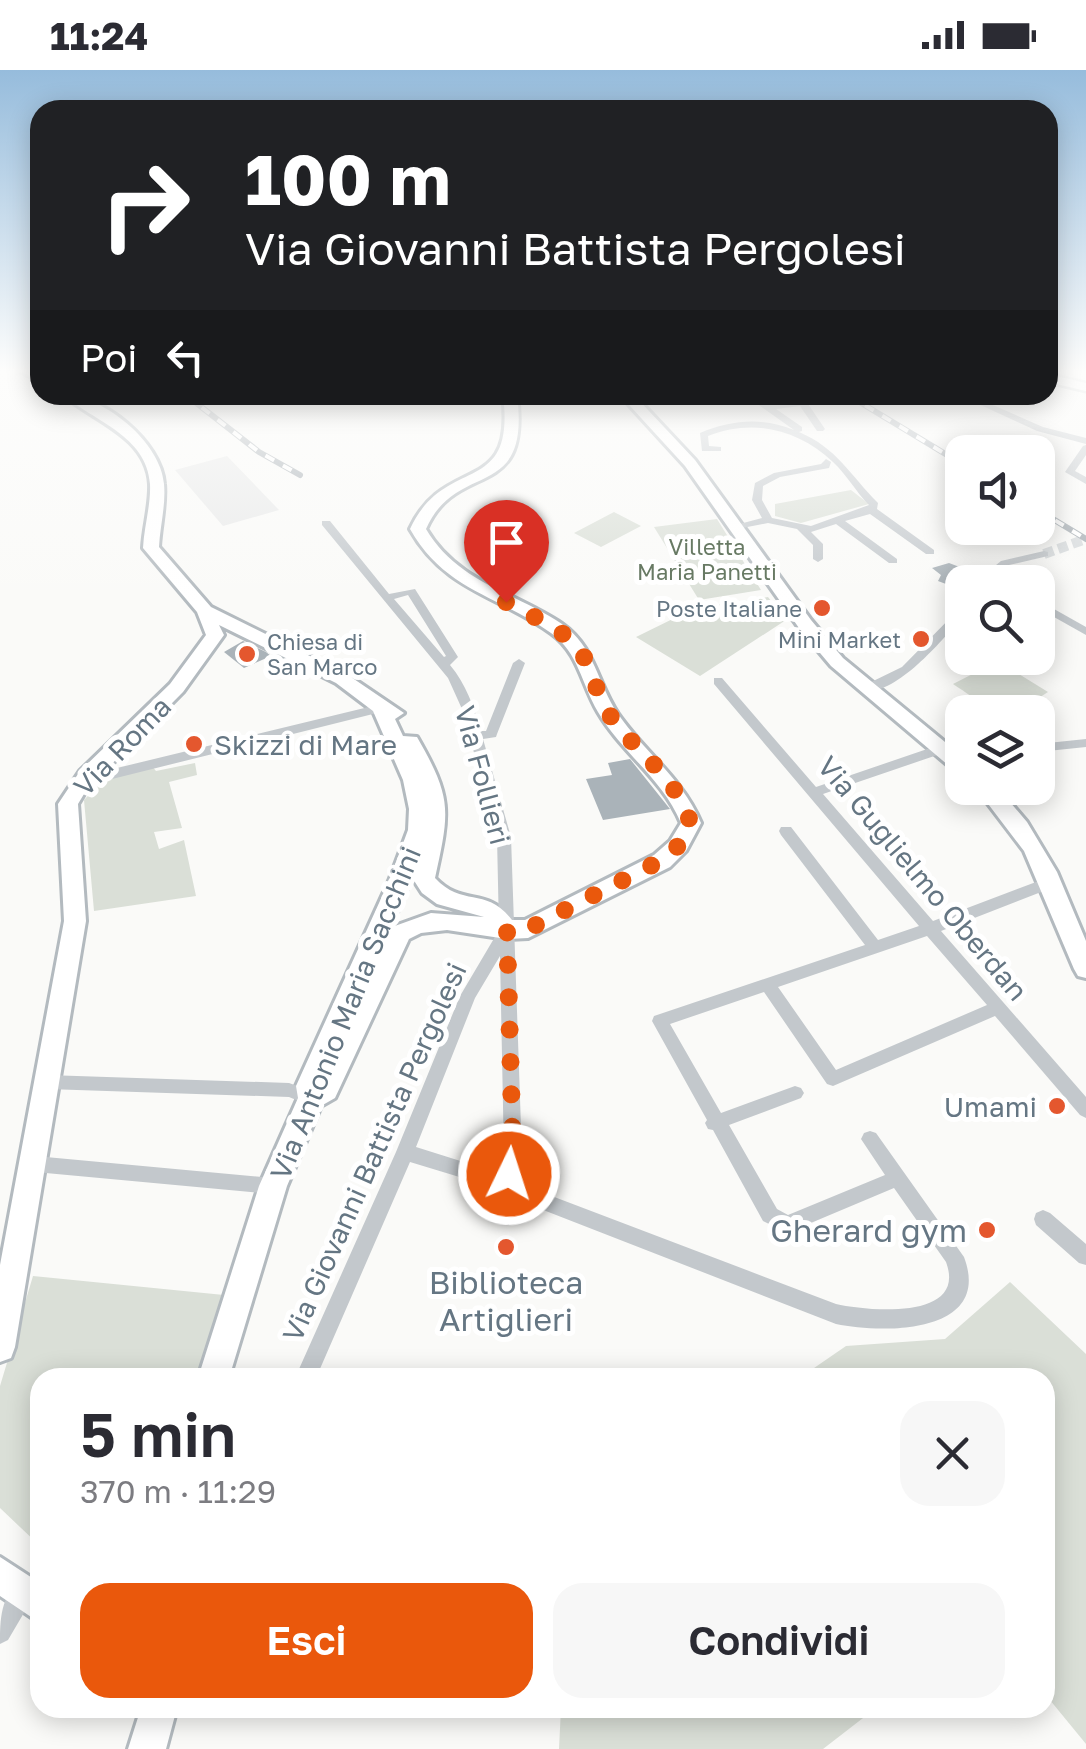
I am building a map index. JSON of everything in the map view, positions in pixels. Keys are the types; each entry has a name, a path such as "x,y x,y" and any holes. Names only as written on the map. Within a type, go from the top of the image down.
{"street":[{"path":"143,450 157,481 151,548 205,611 342,679 381,708 394,712 427,771 436,796 436,825 423,874 430,888 446,900 494,922"},
{"path":"47,1082 289,1090 311,1098 326,1090 400,933 436,920 494,922 528,929 662,860 678,846 691,824 665,773 612,719 596,692 584,656 574,643 445,566 424,544 418,529 430,506 486,471 510,450"},
{"path":"678,450 804,624 837,662 945,752"},
{"path":"736,528 764,522 802,529 871,510 874,506 829,450"},
{"path":"1083,450 1071,476 1086,481"},
{"path":"764,522 757,500 758,484 826,466 826,462"},
{"path":"871,510 930,552"},
{"path":"838,521 893,561"},
{"path":"326,523 387,598 443,664 452,657 411,591 387,598"},
{"path":"802,529 818,544 818,559"},
{"path":"1003,565 1044,554"},
{"name":"Via Roma","path":"0,1347 35,1164 74,921 66,812 82,781 200,663 215,636 205,611"},
{"path":"1055,614 1086,632"},
{"path":"408,623 425,616"},
{"path":"419,635 436,630"},
{"path":"867,689 906,670 945,633"},
{"path":"477,736 491,734 518,663"},
{"name":"Via Follieri","path":"443,664 454,677 477,736 504,837 494,922 513,1156 509,1174"},
{"name":"Via Guglielmo Oberdan","path":"718,681 1086,1110"},
{"path":"82,781 381,708"},
{"name":"Via Antonio Maria Sacchini","path":"216,1368 273,1186 311,1098 310,1086 419,830 420,808 414,780 381,708"},
{"path":"1055,746 1086,743"},
{"path":"815,792 942,749"},
{"path":"1001,805 1018,825 1050,882 1086,969"},
{"path":"786,831 875,947"},
{"path":"897,1178 788,1224 770,1216 660,1021 929,929 1050,882"},
{"name":"Via Giovanni Battista Pergolesi","path":"309,1368 405,1152 494,922"},
{"path":"767,983 833,1079 996,1008"},
{"path":"714,1122 795,1093"},
{"path":"405,1152 488,1178 509,1174 522,1193 836,1314 896,1321 927,1316 944,1306 959,1288 960,1272 870,1139"},
{"path":"35,1164 273,1186"},
{"path":"1043,1219 1086,1256"},
{"path":"0,1632 21,1591"},
{"path":"146,1749 156,1718"}],"shaded area":[{"path":"227,456 279,510 223,526 175,470"}],"green space":[{"path":"851,490 869,504 801,523 775,516 775,504"},
{"path":"614,512 641,526 601,547 574,533"},
{"name":"Villetta Maria Panetti","path":"717,519 761,590 699,600 654,527"},
{"path":"768,597 786,620 700,676 636,637 695,608"},
{"path":"971,675 1021,675 1048,692 970,695 953,684"},
{"path":"195,763 197,775 169,782 182,828 154,832 159,849 184,840 196,896 94,911 84,800 106,777 151,765 156,771"},
{"path":"33,1276 224,1295 204,1368 30,1368 30,1536 0,1508 0,1386"},
{"path":"1010,1282 1086,1354 1086,1744 1055,1706 1055,1368 814,1368 846,1346 945,1339"},
{"path":"561,1718 863,1718 823,1749 559,1749"}],"building":[{"path":"949,563 954,565 945,565 945,584 938,581 941,575 932,568"},
{"name":"Chiesa di San Marco","path":"243,641 271,656 244,668 224,652"},
{"path":"630,759 670,809 603,820 586,779 612,775 608,763"}],"tunnel":[{"path":"1044,554 1086,539"}],"railway":[{"path":"257,450 300,475"},
{"path":"939,450 945,454"},
{"path":"1055,520 1086,539"}],"place":[{"name":"Poste Italiane","path":"822,608"},
{"name":"Mini Market","path":"921,639"},
{"name":"Chiesa di San Marco","path":"247,654"},
{"name":"Skizzi di Mare","path":"194,744"},
{"name":"Umami","path":"1057,1106"},
{"name":"Gherard gym","path":"987,1230"},
{"name":"Biblioteca Artiglieri","path":"506,1247"}],"route":[{"path":"506,602 574,643 584,656 596,692 612,719 665,773 686,807 691,824 678,846 662,860 528,929 507,930 513,1156 509,1174"}]}
